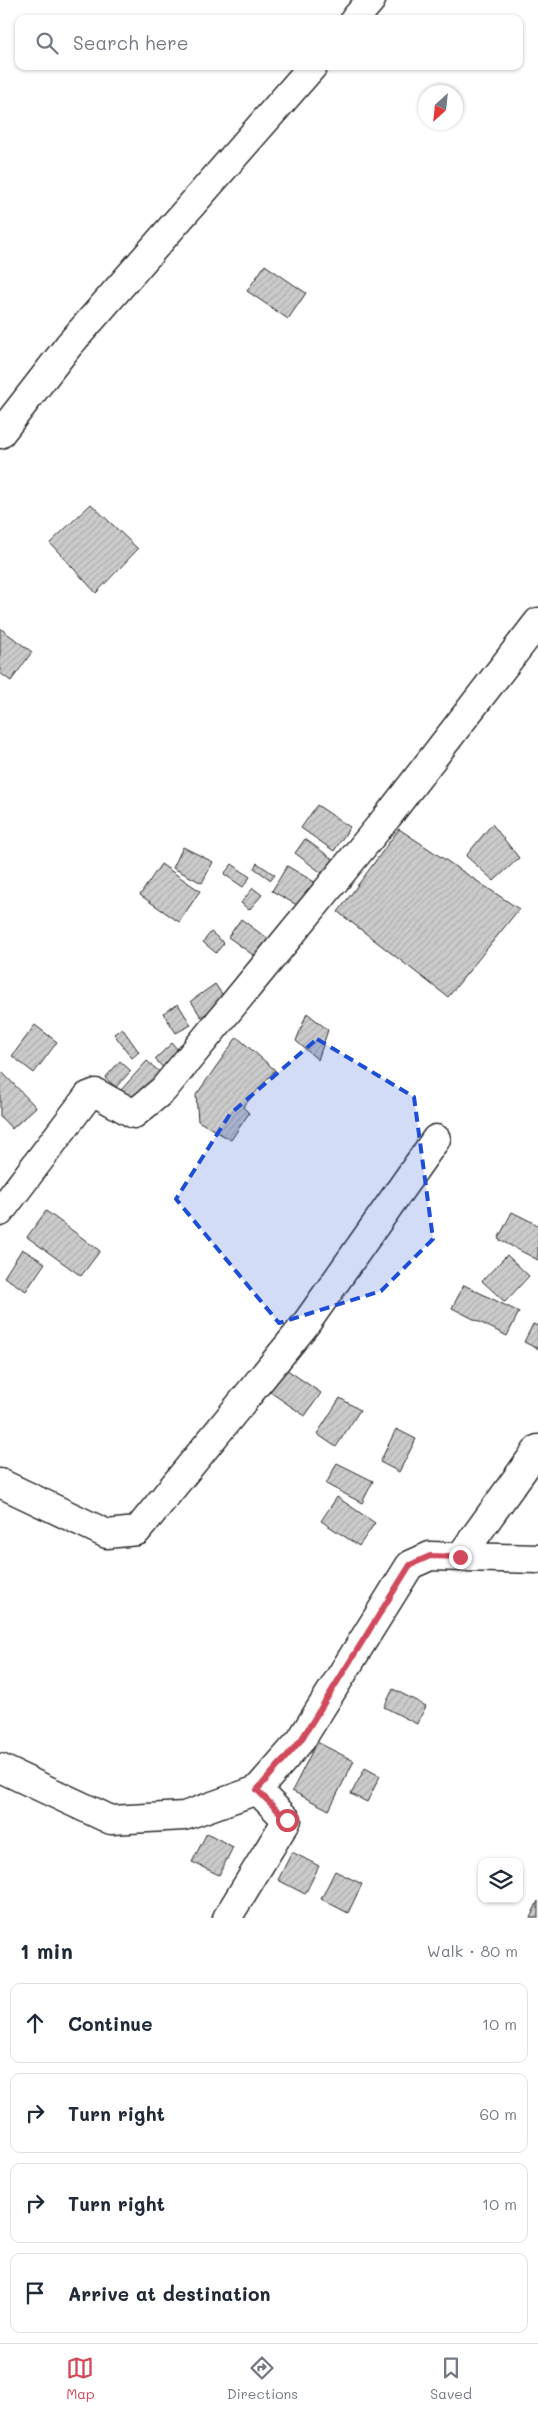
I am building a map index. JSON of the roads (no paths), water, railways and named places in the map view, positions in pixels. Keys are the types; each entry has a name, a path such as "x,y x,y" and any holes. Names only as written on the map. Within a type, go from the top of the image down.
{"street":[{"path":"359,15 372,0"},
{"path":"0,434 69,345 310,70"},
{"path":"0,1212 88,1096 96,1093 134,1114 163,1090 388,816 538,622"},
{"path":"0,1483 107,1534 137,1530 305,1325 436,1139"},
{"path":"460,1557 538,1449"},
{"path":"0,1768 111,1820 184,1816 257,1790 301,1740 410,1565 430,1556 538,1559"},
{"path":"227,1918 287,1820 257,1790"}]}
